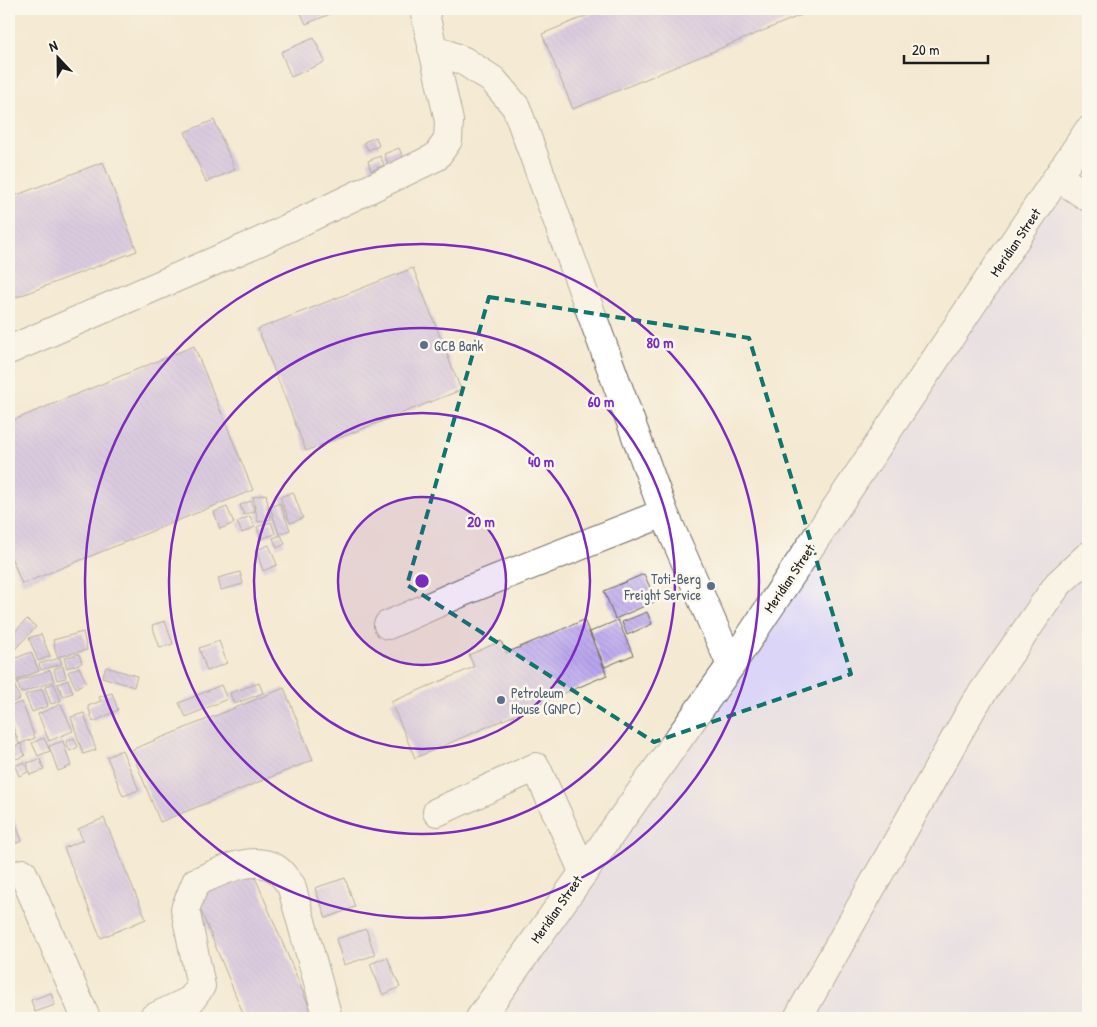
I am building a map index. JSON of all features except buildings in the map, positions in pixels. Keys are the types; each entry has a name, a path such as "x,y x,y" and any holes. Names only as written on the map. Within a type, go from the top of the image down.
{"street":[{"path":"9,350 261,242 436,157 448,140 449,121 424,9"},
{"path":"432,48 464,61 493,80 516,108 664,513 731,665"},
{"name":"Meridian Street","path":"480,1018 731,665 1088,132"},
{"path":"1058,177 1088,197"},
{"path":"388,625 465,591 664,513"},
{"path":"798,1018 974,705 1058,584 1088,556"},
{"path":"437,812 536,767 583,871"},
{"path":"152,1018 191,1000 201,986 185,909 196,882 233,867 259,863 275,868 291,885 328,1018"},
{"path":"23,873 86,1018"}],"highlighted area":[{"path":"489,297 749,338 851,674 654,742 407,585"}],"shaded area":[{"path":"1088,127 1088,1018 485,1018"}],"place":[{"name":"GCB Bank","path":"424,345"},
{"name":"Toti-Berg Freight Service","path":"711,586"},
{"name":"Petroleum House (GNPC)","path":"501,700"}]}
